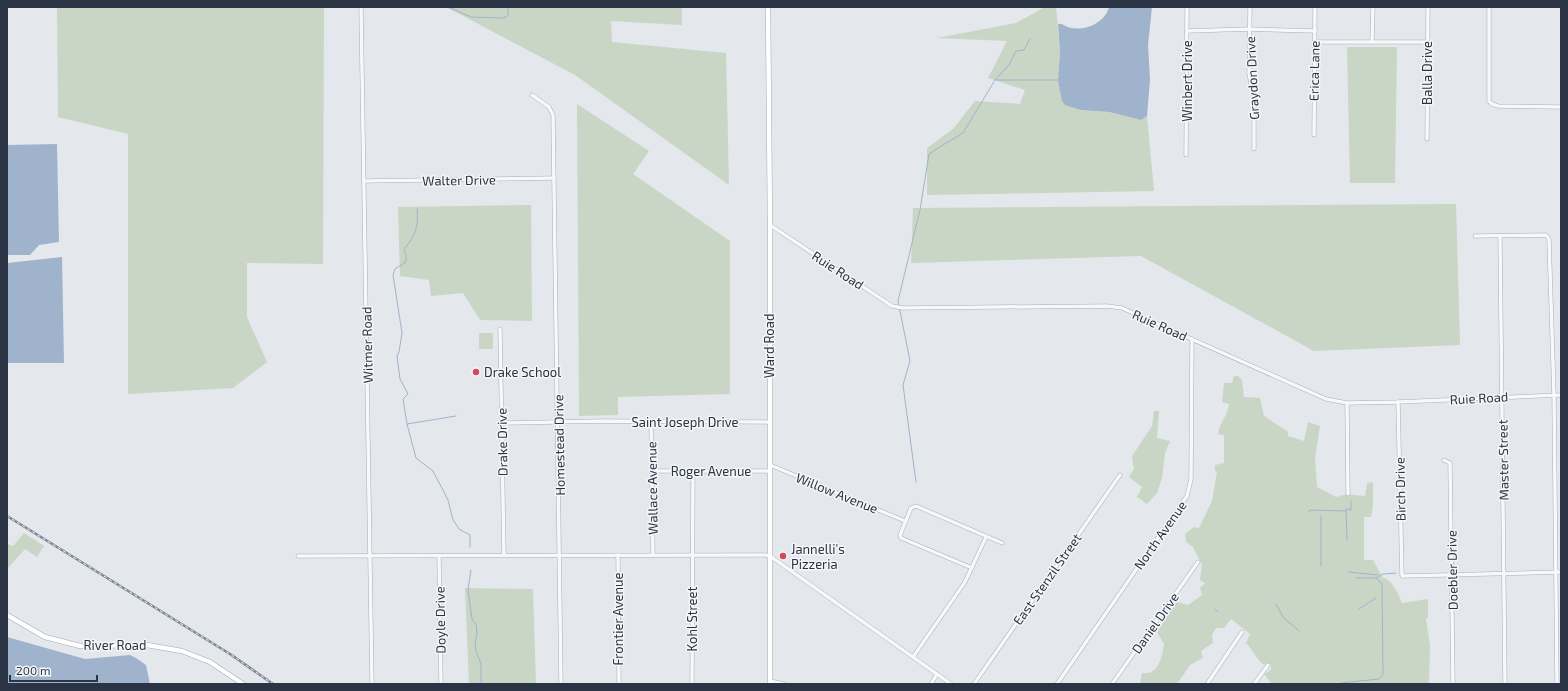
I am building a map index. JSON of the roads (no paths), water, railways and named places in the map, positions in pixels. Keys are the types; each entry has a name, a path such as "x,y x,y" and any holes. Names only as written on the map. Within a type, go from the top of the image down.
{"main road":[{"name":"Ward Road","path":"768,7 770,225 770,683"},
{"name":"River Road","path":"7,615 45,637 80,646 147,645 182,651 210,662 243,684"}],"street":[{"name":"Witmer Road","path":"361,7 372,684"},
{"name":"Winbert Drive","path":"1186,155 1187,7"},
{"name":"Graydon Drive","path":"1250,7 1249,74 1254,97 1254,149"},
{"name":"Erica Lane","path":"1314,135 1315,7"},
{"path":"1372,42 1373,7"},
{"name":"Balla Drive","path":"1427,139 1428,7"},
{"path":"1489,7 1488,96 1492,104 1498,106 1561,107"},
{"path":"1187,31 1250,29 1315,31"},
{"path":"1314,42 1428,42"},
{"name":"Homestead Drive","path":"532,95 549,107 553,115 562,684"},
{"name":"Walter Drive","path":"364,181 554,178"},
{"name":"Ruie Road","path":"770,225 892,306 903,308 1107,306 1122,308 1326,399 1347,403 1561,395"},
{"path":"1475,236 1546,235 1549,239 1554,395 1557,684"},
{"name":"Master Street","path":"1500,236 1505,684"},
{"name":"Drake Drive","path":"500,329 504,555"},
{"name":"North Avenue","path":"1057,684 1187,496 1191,479 1192,339"},
{"name":"Birch Drive","path":"1398,402 1402,576 1452,574"},
{"path":"1347,403 1348,494"},
{"name":"Saint Joseph Drive","path":"502,423 602,421 769,422"},
{"name":"Wallace Avenue","path":"650,422 653,555"},
{"name":"Doebler Drive","path":"1444,460 1450,463 1453,684"},
{"name":"Roger Avenue","path":"652,471 770,468"},
{"name":"Willow Avenue","path":"770,468 905,520"},
{"name":"Kohl Street","path":"692,684 693,471"},
{"name":"East Stenzil Street","path":"974,684 1120,475"},
{"path":"972,568 901,538 900,535 911,508 916,506 1002,543"},
{"path":"913,657 965,582 986,537"},
{"name":"Frontier Avenue","path":"618,555 619,684"},
{"path":"298,556 765,555 770,556 951,684"},
{"name":"Doyle Drive","path":"439,556 442,684"},
{"name":"Daniel Drive","path":"1112,684 1198,562"},
{"path":"1452,574 1561,572"},
{"path":"1207,684 1242,632"},
{"path":"1254,684 1268,665"},
{"path":"931,684 937,674"},
{"path":"770,683 784,684"}],"water":[{"path":"1109,7 1152,7 1148,45 1150,80 1147,116 1141,120 1109,112 1081,110 1065,105 1062,101 1058,80 1060,52 1058,24 1075,29 1090,26 1102,19"},
{"path":"57,144 59,242 39,245 30,255 7,255 7,145"},
{"path":"62,257 64,363 7,363 7,263"},
{"path":"7,637 85,659 130,655 146,665 150,684 7,684"}],"waterway":[{"path":"448,7 471,17 502,18 508,15 508,7"},
{"path":"916,482 903,385 910,361 898,301 920,210 929,154 963,133 995,80 1009,65 1016,51 1024,50 1030,39"},
{"path":"996,80 1058,80"},
{"path":"417,209 417,227 404,250 406,262 395,269 393,275 402,333 397,356 400,379 408,394 403,399 407,424 416,458 433,471 448,500 453,520 459,529 470,535 470,547"},
{"path":"407,424 456,416"},
{"path":"1347,540 1346,509 1351,510 1351,501"},
{"path":"1309,512 1310,510 1345,511"},
{"path":"1321,516 1321,566"},
{"path":"471,570 468,590 472,619 476,624 477,633 475,643 476,651 481,664 481,684"},
{"path":"1349,572 1378,575"},
{"path":"1356,578 1376,578 1383,574 1396,573"},
{"path":"1341,683 1379,679 1383,674 1382,584 1376,578"},
{"path":"1359,609 1376,598"},
{"path":"1276,604 1283,617 1299,631"},
{"path":"1215,609 1218,612"}],"railway":[{"path":"7,516 230,654 273,684"}],"place":[{"name":"Drake School","path":"476,372"},
{"name":"Jannelli's Pizzeria","path":"783,556"}]}
